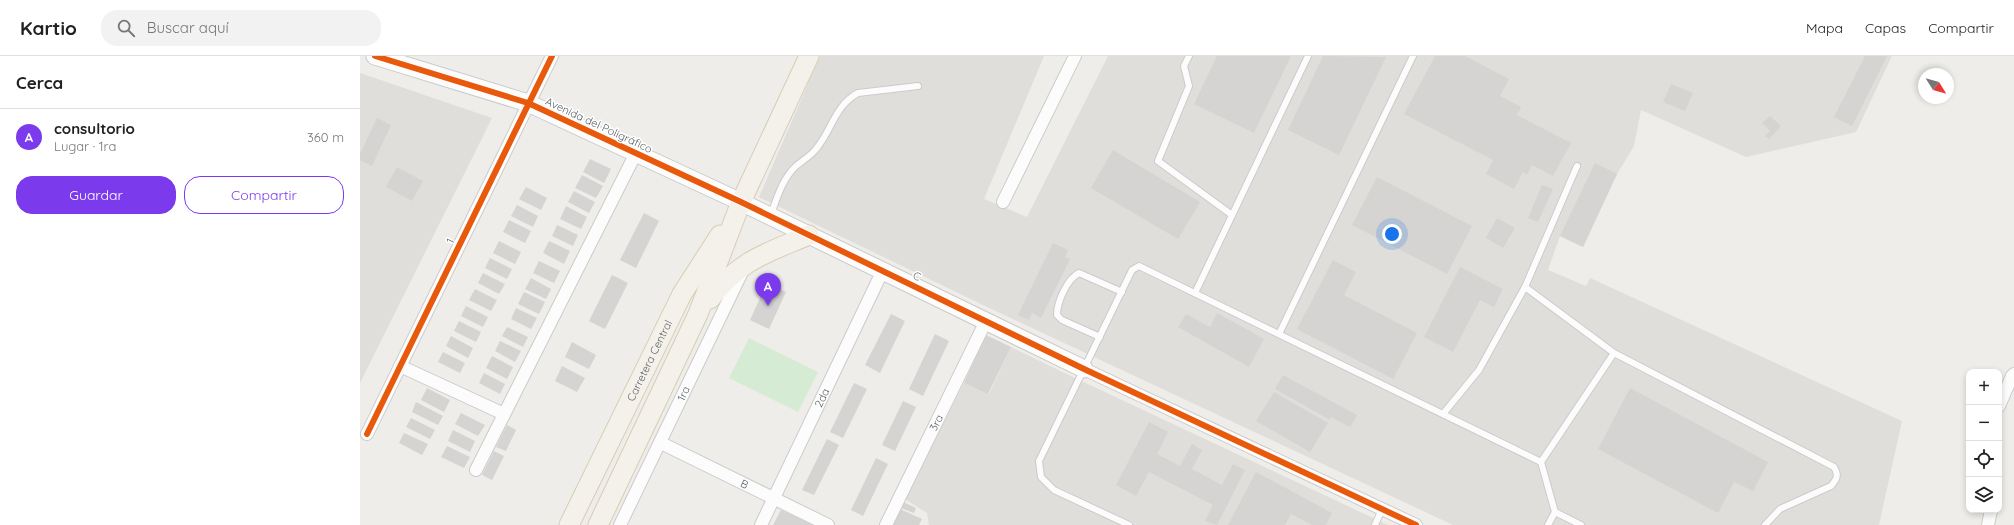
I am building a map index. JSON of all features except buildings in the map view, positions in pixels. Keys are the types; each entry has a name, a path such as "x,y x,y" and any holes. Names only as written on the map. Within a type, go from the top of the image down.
{"main road":[{"name":"Carretera Central","path":"598,525 698,314 741,202 808,56"},
{"name":"Carretera Central","path":"569,525 682,294 741,202"},
{"path":"698,314 722,283 746,262 809,235"}],"street":[{"name":"Avenida del Poligráfico","path":"375,56 528,103 741,202"},
{"name":"1","path":"367,434 552,56"},
{"path":"1003,202 1075,56"},
{"path":"476,470 636,153"},
{"name":"C","path":"741,202 1084,368"},
{"name":"1ra","path":"620,525 661,443 746,262"},
{"name":"2da","path":"761,525 883,270"},
{"name":"3ra","path":"886,525 986,321"},
{"path":"400,366 504,414"},
{"path":"1084,368 1416,525"},
{"path":"1999,405 2014,374"},
{"name":"B","path":"661,443 828,525"},
{"path":"1988,525 1990,513"}],"lane":[{"path":"1189,56 1184,66 1189,86 1158,161 1232,215"},
{"path":"1195,293 1308,56"},
{"path":"1279,334 1413,56"},
{"path":"770,216 784,182 795,167 816,149 842,105 849,98 858,93 918,86"},
{"path":"1443,414 1479,370 1524,287 1577,166"},
{"path":"1129,525 1054,490 1041,477 1039,462 1132,270 1139,266 1541,462 1555,512 1548,525"},
{"path":"1100,337 1062,320 1057,315 1057,309 1071,279 1079,273 1122,292"},
{"path":"1524,287 1614,353 1834,467 1838,473 1837,479 1831,486 1780,509 1765,525"},
{"path":"1541,462 1614,353"},
{"path":"1375,525 1382,509"},
{"path":"1555,512 1581,525"}],"shaded area":[{"path":"820,56 1044,56 984,199 1027,217 1108,56 1892,56 1856,132 1746,157 1641,110 1634,146 1617,174 1583,247 1560,236 1548,270 1586,286 1590,278 1902,421 1879,525 1453,525 983,305 759,197"},
{"path":"360,73 492,118 360,383"},
{"path":"1011,347 1388,525 929,525 927,513 905,499 964,383 989,394"}],"green space":[{"path":"749,338 818,372 798,412 729,378"}],"cycle path":[{"path":"375,56 528,103 741,202 1084,369 1416,525"},
{"path":"367,434 552,56"}],"place":[{"name":"consultorio","path":"768,306"}]}
